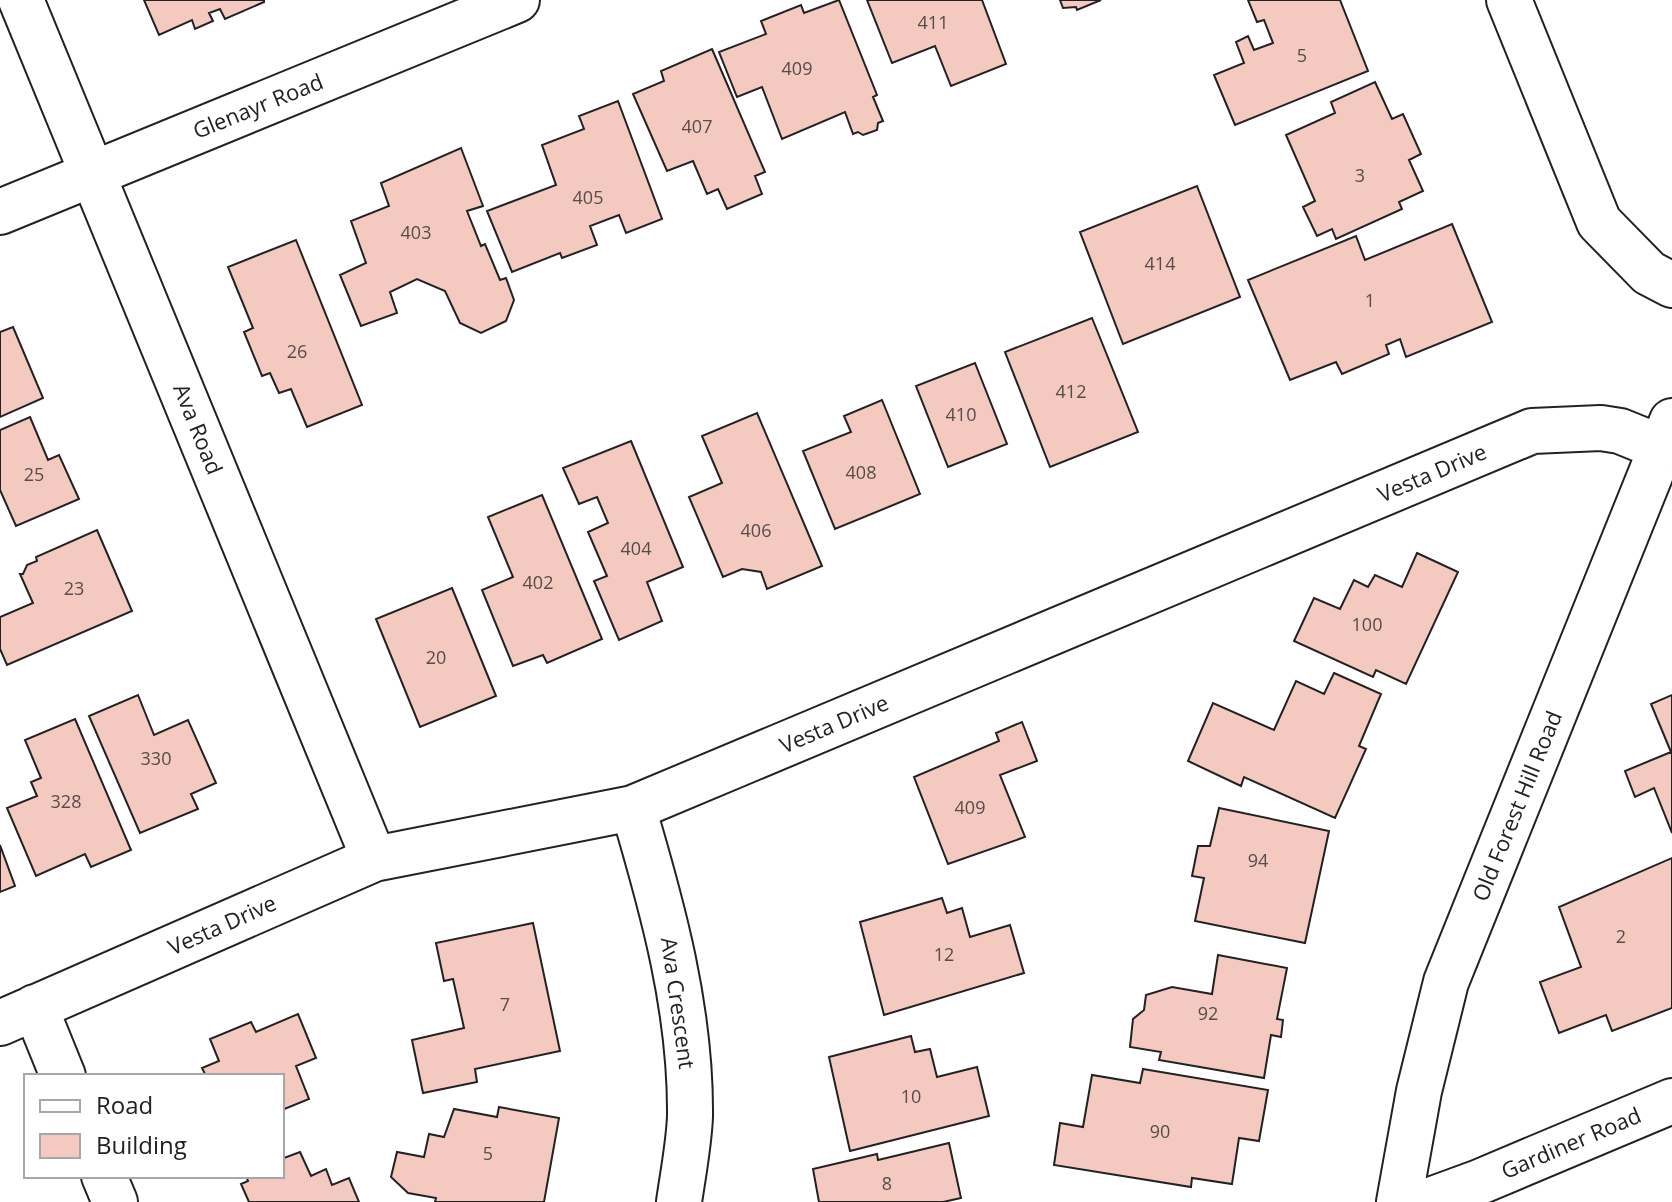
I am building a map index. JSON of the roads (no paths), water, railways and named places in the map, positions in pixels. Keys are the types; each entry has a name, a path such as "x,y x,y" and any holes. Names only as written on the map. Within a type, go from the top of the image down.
{"street":[{"name":"Ava Road","path":"21,0 374,859"},
{"name":"Glenayr Road","path":"0,212 517,0"},
{"path":"1509,0 1599,222 1649,273 1672,285"},
{"name":"Vesta Drive","path":"18,1015 374,859 633,808 1532,431 1601,428 1667,435"},
{"name":"Old Forest Hill Road","path":"1399,1202 1419,1091 1446,982 1667,435"},
{"name":"Ava Crescent","path":"633,808 667,923 686,1031 690,1119 679,1202"},
{"path":"18,1015 62,1074"},
{"name":"Gardiner Road","path":"1425,1202 1672,1101"},
{"path":"105,1178 115,1202"}]}
